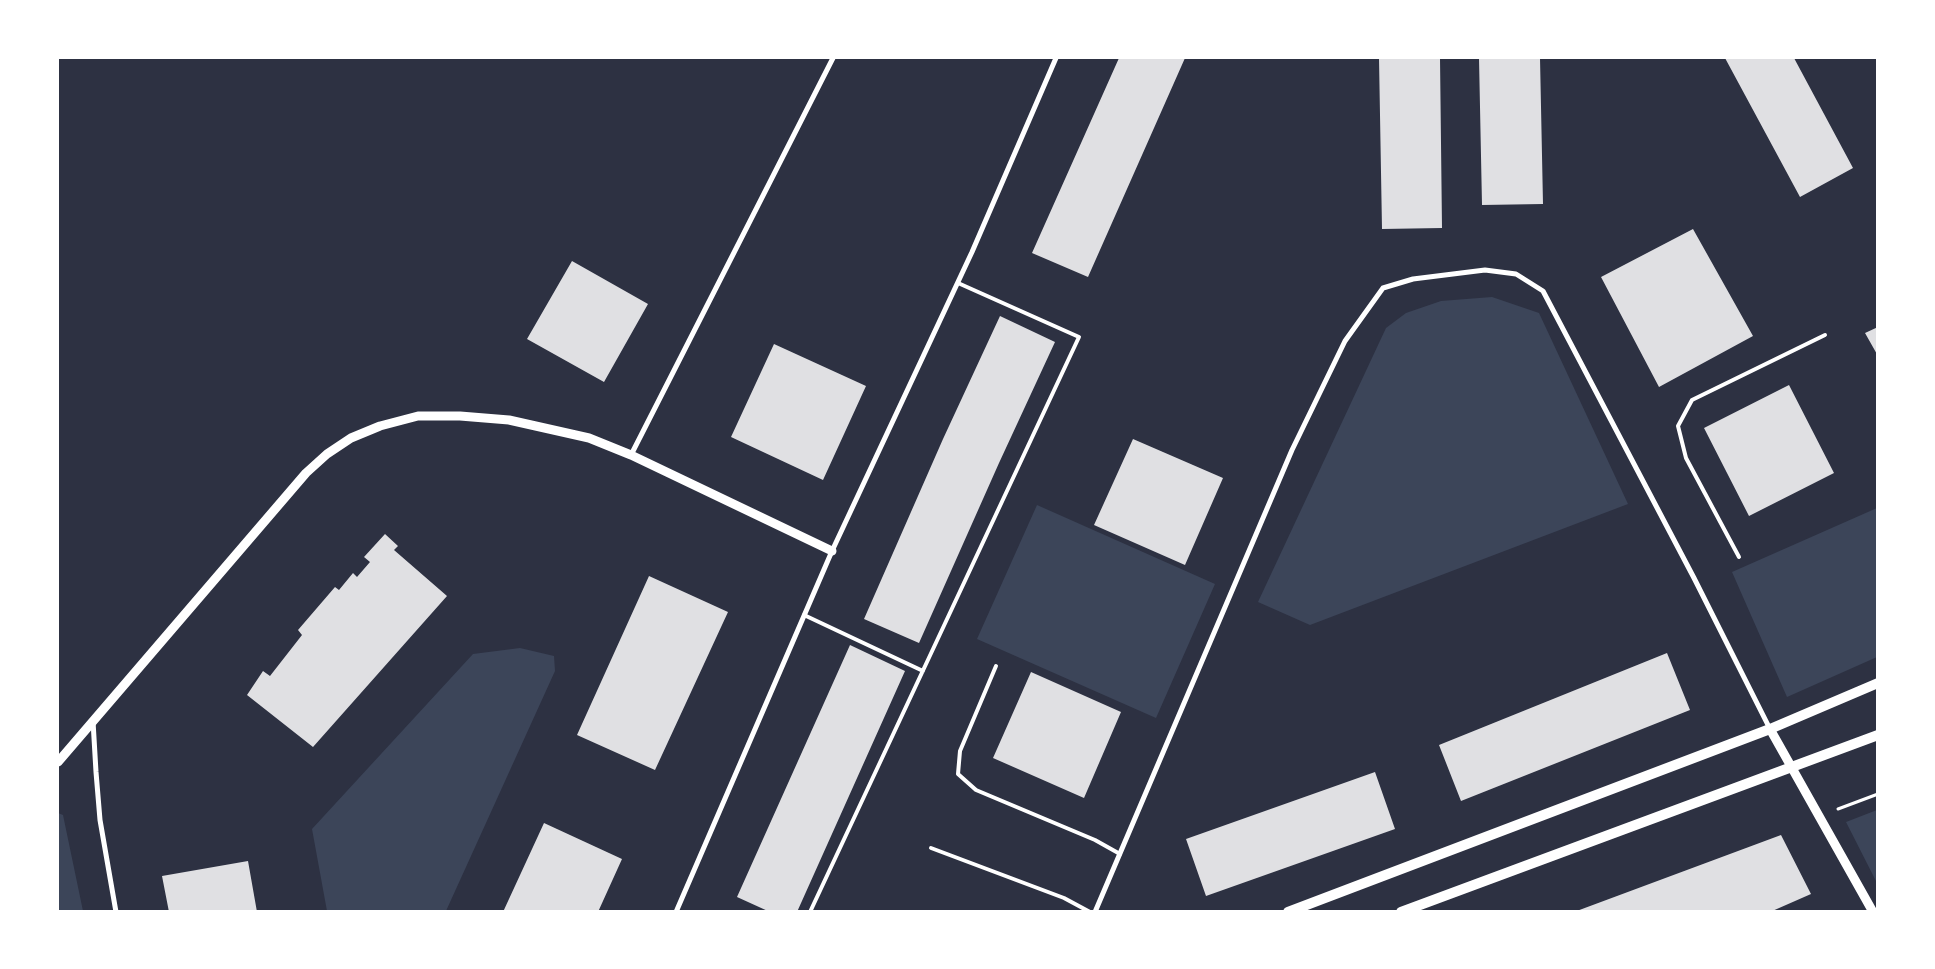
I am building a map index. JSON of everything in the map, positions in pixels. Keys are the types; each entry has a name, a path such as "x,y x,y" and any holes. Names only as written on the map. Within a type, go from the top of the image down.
{"main road":[{"path":"1288,912 1770,729 1878,683"},
{"path":"1401,912 1878,735"}],"street":[{"path":"632,455 833,58"},
{"path":"676,912 832,551 958,283 1056,58"},
{"path":"1095,912 1292,450 1346,341 1383,288 1413,279 1484,270 1516,274 1543,291 1694,578 1770,729 1873,912"},
{"path":"58,762 306,473 327,454 351,438 380,426 418,416 460,416 509,420 589,438 632,455 832,551"},
{"path":"93,720 100,820 116,912"}],"lane":[{"path":"810,912 1079,337 958,283"},
{"path":"1739,557 1686,458 1678,426 1692,400 1825,335"},
{"path":"804,615 923,671"},
{"path":"996,666 960,751 958,774 976,790 1095,840 1120,854"},
{"path":"931,848 1064,898 1090,912"}],"path":[{"path":"1819,817 1878,794"}],"shaded area":[{"path":"1492,297 1539,313 1628,504 1310,625 1258,602 1386,328 1406,313 1441,301"},
{"path":"1037,505 1215,584 1156,718 977,639"},
{"path":"1877,508 1877,657 1787,697 1732,572"},
{"path":"520,648 554,656 555,671 446,911 327,911 312,829 473,654"},
{"path":"1877,810 1877,883 1846,822"},
{"path":"58,813 63,815 83,911 58,911"}],"building":[{"path":"1119,58 1185,58 1088,277 1032,253"},
{"path":"1379,58 1440,58 1442,228 1382,229"},
{"path":"1479,58 1540,58 1543,204 1482,205"},
{"path":"1725,58 1794,58 1853,168 1800,197"},
{"path":"1693,229 1753,336 1659,387 1601,277"},
{"path":"572,261 648,304 604,382 527,339"},
{"path":"1000,316 1055,342 919,643 864,619 943,439"},
{"path":"1878,327 1878,356 1865,333"},
{"path":"774,344 866,386 823,480 731,437"},
{"path":"1789,385 1834,473 1749,516 1704,428"},
{"path":"1133,439 1223,478 1185,565 1094,525"},
{"path":"385,534 398,546 394,550 447,596 313,747 247,695 263,671 270,676 302,635 298,630 335,587 339,590 353,573 357,577 370,562 364,557"},
{"path":"649,576 728,612 655,770 577,735"},
{"path":"850,645 905,671 797,912 770,912 737,897"},
{"path":"1667,653 1690,710 1461,801 1439,745"},
{"path":"1031,672 1121,712 1084,798 993,758"},
{"path":"1375,772 1395,829 1206,896 1186,839"},
{"path":"544,823 622,859 598,912 503,912"},
{"path":"1781,835 1811,894 1770,912 1574,912"},
{"path":"248,861 257,912 169,912 162,876"}]}
